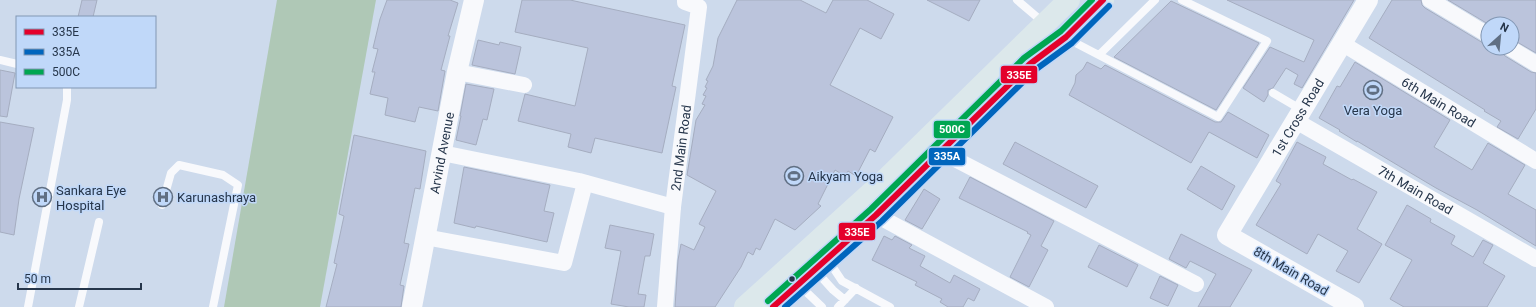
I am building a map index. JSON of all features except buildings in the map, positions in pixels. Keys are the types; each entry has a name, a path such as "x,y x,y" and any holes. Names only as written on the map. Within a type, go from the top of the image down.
{"main road":[{"path":"773,307 792,277 882,183 1069,0"},
{"path":"745,307 792,277 821,264 876,215 1030,64 1066,37 1103,0"}],"street":[{"name":"Arvind Avenue","path":"412,307 457,72 474,0"},
{"name":"2nd Main Road","path":"666,307 673,207 699,7 685,2 685,0"},
{"name":"1st Cross Road","path":"1227,235 1343,44 1368,0"},
{"path":"1430,0 1480,30"},
{"name":"6th Main Road","path":"1343,44 1536,160"},
{"path":"1520,54 1536,64"},
{"path":"457,72 524,85"},
{"name":"7th Main Road","path":"1299,115 1536,259"},
{"path":"942,150 957,160 1196,284"},
{"path":"442,153 586,183 673,207"},
{"path":"425,237 564,264 586,183"},
{"path":"876,215 1046,307"},
{"name":"8th Main Road","path":"1227,235 1354,307"}],"lane":[{"path":"1017,0 1045,24"},
{"path":"1099,55 1155,0"},
{"path":"1066,37 1218,117 1266,40 1182,0"},
{"path":"0,60 16,64"},
{"path":"28,307 67,100 67,88"},
{"path":"1273,93 1299,115"},
{"path":"162,205 171,173 179,165 223,175 238,185 213,307"},
{"path":"79,307 99,222"},
{"path":"821,264 842,280 890,307"},
{"path":"821,264 833,290 845,300"},
{"path":"792,277 822,307"},
{"path":"838,307 856,288"}],"green space":[{"path":"277,0 376,0 320,307 224,307"}],"transit line":[{"name":"500C","path":"768,301 871,209 1024,58 1061,31 1092,0"},
{"name":"335E","path":"773,307 876,215 1030,64 1066,37 1103,0"},
{"name":"335A","path":"785,307 882,221 1035,70 1072,43 1109,6"}],"place":[{"name":"Vera Yoga","path":"1373,90"},
{"name":"Aikyam Yoga","path":"794,176"},
{"name":"Sankara Eye Hospital","path":"42,197"},
{"name":"Karunashraya","path":"163,197"}]}
